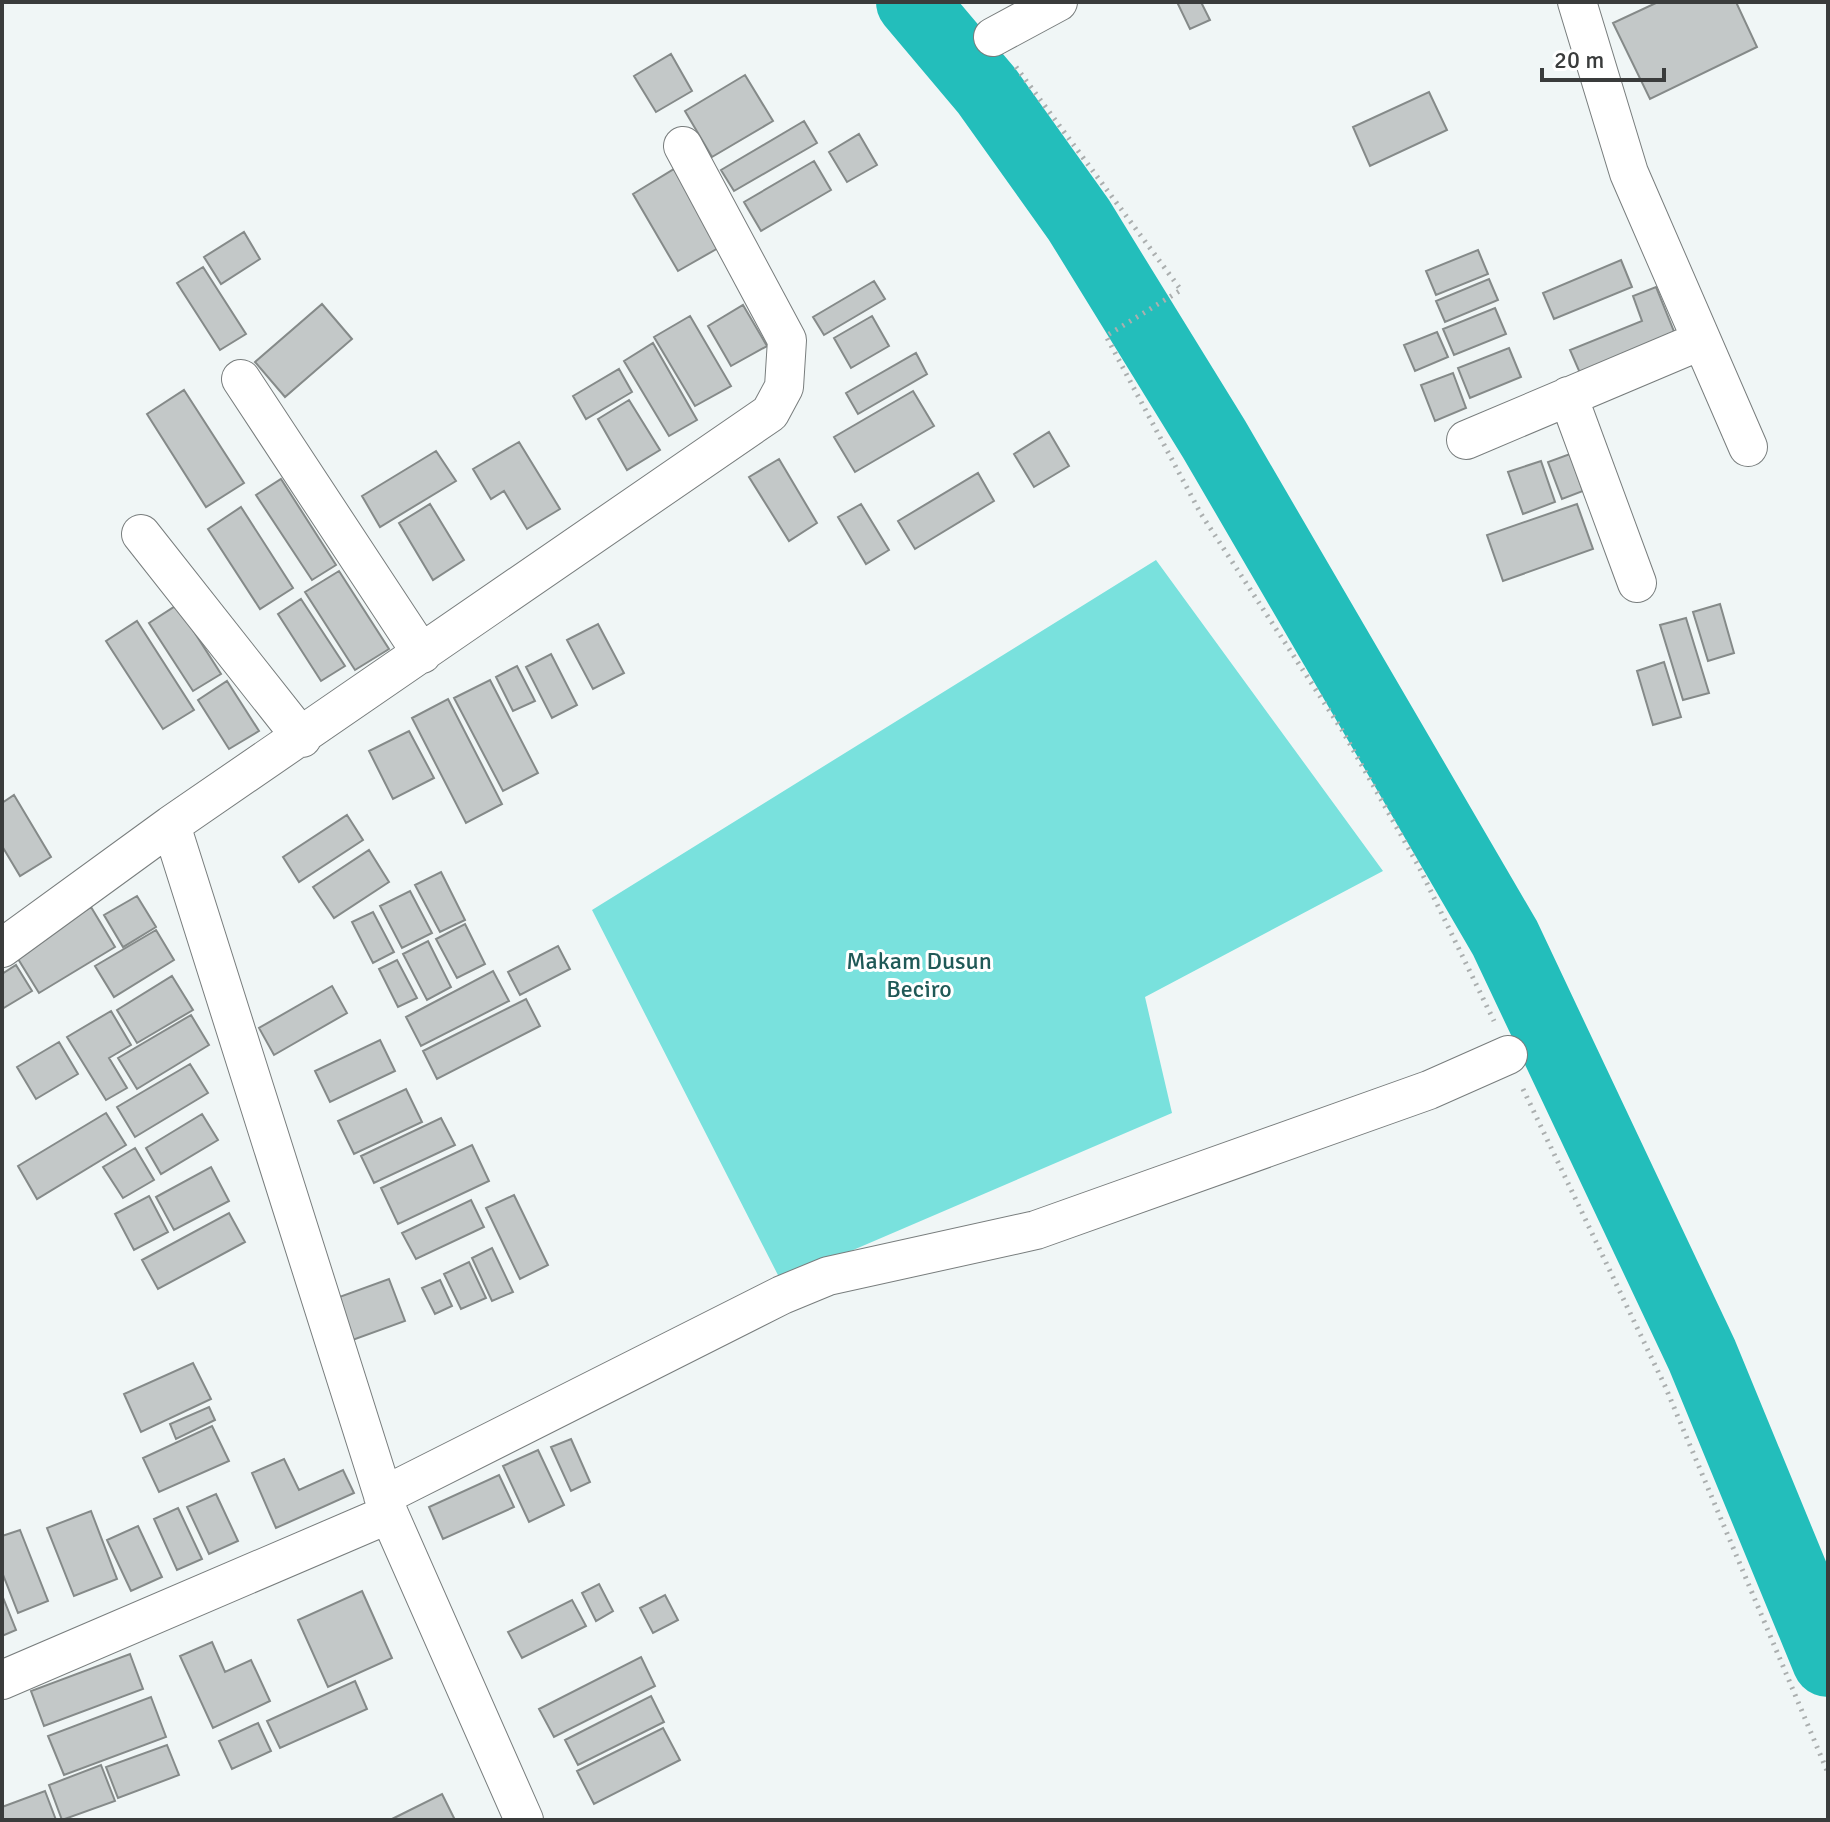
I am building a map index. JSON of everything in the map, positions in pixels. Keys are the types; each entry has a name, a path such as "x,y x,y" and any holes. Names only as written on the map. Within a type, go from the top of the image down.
{"street":[{"path":"993,37 1058,2"},
{"path":"1577,2 1629,173 1748,447"},
{"path":"2,948 171,825 302,738 770,413 784,387 787,340 683,146"},
{"path":"1466,440 1700,341"},
{"path":"241,379 422,654"},
{"path":"1568,396 1637,583"},
{"path":"141,534 302,738"},
{"path":"171,825 386,1505 524,1820"},
{"path":"2,1680 386,1505 782,1295 828,1276 1036,1230 1429,1090 1508,1055"}],"path":[{"path":"993,37 1181,290 1106,336 1201,514 1358,757 1419,867 1665,1386 1828,1773"}],"green space":[{"name":"Makam Dusun Beciro","path":"1156,560 1383,871 1145,997 1172,1113 781,1281 592,910"}],"building":[{"path":"1177,2 1201,2 1210,20 1190,29"},
{"path":"1658,2 1736,2 1757,47 1650,99 1613,23"},
{"path":"671,54 692,91 656,112 634,76"},
{"path":"745,75 773,121 712,157 685,111"},
{"path":"1429,92 1447,130 1370,166 1353,127"},
{"path":"804,121 817,143 734,191 721,170"},
{"path":"859,134 877,165 847,182 829,152"},
{"path":"814,161 831,190 761,231 744,202"},
{"path":"674,169 720,247 678,271 633,194"},
{"path":"244,232 260,259 221,284 204,257"},
{"path":"1478,250 1488,274 1436,295 1426,271"},
{"path":"1621,260 1632,287 1554,319 1543,293"},
{"path":"203,267 246,334 220,350 177,283"},
{"path":"1489,279 1498,300 1445,322 1436,301"},
{"path":"874,281 885,299 824,335 813,317"},
{"path":"1656,287 1675,334 1580,373 1570,350 1642,321 1633,296"},
{"path":"322,304 352,339 285,397 255,362"},
{"path":"743,305 767,346 731,366 708,326"},
{"path":"1495,308 1506,334 1454,355 1443,329"},
{"path":"690,316 731,386 695,406 654,337"},
{"path":"872,316 889,346 851,368 834,338"},
{"path":"1437,332 1448,357 1415,371 1404,345"},
{"path":"653,343 697,420 669,436 624,361"},
{"path":"1509,348 1521,377 1470,398 1458,368"},
{"path":"916,353 927,374 858,414 846,393"},
{"path":"619,369 632,392 586,419 573,396"},
{"path":"1453,373 1466,408 1435,421 1421,385"},
{"path":"184,390 244,483 206,507 147,414"},
{"path":"913,391 934,426 855,472 834,437"},
{"path":"629,400 660,450 627,470 598,419"},
{"path":"1049,432 1069,466 1034,487 1014,454"},
{"path":"519,442 560,509 527,529 504,491 491,499 473,469"},
{"path":"436,451 456,481 380,527 362,496"},
{"path":"1570,454 1583,491 1562,499 1548,462"},
{"path":"779,459 817,523 789,541 749,477"},
{"path":"1541,461 1555,502 1523,514 1508,472"},
{"path":"978,473 994,501 915,549 898,521"},
{"path":"281,479 336,565 312,580 256,495"},
{"path":"430,504 464,560 433,580 399,523"},
{"path":"861,504 889,550 866,564 838,517"},
{"path":"1577,504 1593,549 1503,581 1487,535"},
{"path":"241,507 293,588 260,609 208,529"},
{"path":"339,571 389,649 355,670 305,592"},
{"path":"301,599 345,666 321,681 278,614"},
{"path":"1720,604 1734,653 1708,661 1693,612"},
{"path":"177,605 221,674 193,691 149,623"},
{"path":"1686,618 1709,693 1683,700 1660,625"},
{"path":"137,621 194,710 163,729 106,641"},
{"path":"598,624 624,673 593,689 567,640"},
{"path":"551,654 577,705 552,718 526,667"},
{"path":"1664,662 1681,717 1653,725 1637,671"},
{"path":"517,666 535,701 513,711 496,677"},
{"path":"490,680 538,773 503,791 454,698"},
{"path":"227,681 259,731 229,749 198,700"},
{"path":"448,699 502,804 466,823 412,718"},
{"path":"409,731 434,778 393,799 369,751"},
{"path":"14,795 51,857 20,876 2,846 2,803"},
{"path":"347,815 363,840 299,882 283,857"},
{"path":"369,850 389,882 334,918 313,887"},
{"path":"441,872 465,920 440,932 415,885"},
{"path":"410,891 432,933 402,948 380,906"},
{"path":"137,896 156,927 123,947 104,915"},
{"path":"91,907 115,947 39,993 15,954"},
{"path":"373,912 394,952 373,963 352,922"},
{"path":"465,924 485,964 457,978 436,939"},
{"path":"156,930 174,960 114,997 95,966"},
{"path":"428,941 451,987 427,1000 403,954"},
{"path":"558,946 570,969 520,995 508,972"},
{"path":"397,960 417,998 398,1007 379,969"},
{"path":"16,965 32,991 2,1009 2,974"},
{"path":"493,971 509,1001 421,1046 406,1017"},
{"path":"172,976 193,1010 137,1043 117,1010"},
{"path":"332,986 347,1013 274,1055 259,1028"},
{"path":"526,999 540,1026 437,1079 423,1051"},
{"path":"111,1011 131,1045 109,1058 127,1088 106,1100 67,1037"},
{"path":"191,1015 209,1045 137,1089 118,1058"},
{"path":"380,1040 395,1071 330,1102 315,1071"},
{"path":"59,1042 78,1074 36,1099 17,1067"},
{"path":"190,1064 208,1093 135,1137 117,1107"},
{"path":"406,1089 422,1122 354,1154 338,1121"},
{"path":"106,1113 126,1145 37,1199 18,1166"},
{"path":"202,1114 218,1140 161,1174 146,1148"},
{"path":"441,1118 455,1145 374,1183 361,1156"},
{"path":"472,1145 489,1181 398,1224 381,1188"},
{"path":"135,1148 154,1180 123,1198 103,1167"},
{"path":"211,1167 229,1201 174,1230 156,1197"},
{"path":"514,1195 548,1265 520,1279 486,1208"},
{"path":"149,1196 168,1232 134,1250 115,1214"},
{"path":"471,1200 484,1227 416,1259 402,1233"},
{"path":"229,1213 245,1242 158,1289 142,1260"},
{"path":"492,1248 513,1292 492,1301 472,1258"},
{"path":"469,1262 486,1298 461,1309 444,1274"},
{"path":"389,1279 405,1321 347,1342 331,1300"},
{"path":"440,1280 452,1306 435,1314 422,1288"},
{"path":"193,1363 211,1399 141,1432 124,1394"},
{"path":"209,1407 215,1420 176,1439 170,1424"},
{"path":"212,1426 229,1461 159,1492 143,1458"},
{"path":"571,1439 590,1482 571,1491 551,1447"},
{"path":"538,1450 564,1505 529,1522 503,1466"},
{"path":"284,1459 299,1490 343,1470 354,1493 276,1528 252,1473"},
{"path":"499,1475 514,1507 443,1539 429,1507"},
{"path":"216,1494 238,1541 209,1554 187,1507"},
{"path":"178,1508 202,1559 177,1570 154,1519"},
{"path":"91,1511 117,1579 74,1596 47,1528"},
{"path":"138,1526 162,1577 131,1591 107,1540"},
{"path":"20,1530 48,1601 18,1613 2,1572 2,1536"},
{"path":"599,1584 613,1611 596,1621 582,1593"},
{"path":"362,1591 392,1658 328,1687 298,1620"},
{"path":"2,1595 16,1630 2,1636"},
{"path":"665,1595 678,1620 653,1633 640,1608"},
{"path":"572,1600 586,1626 522,1658 508,1632"},
{"path":"212,1642 225,1672 251,1660 270,1701 213,1728 180,1656"},
{"path":"130,1654 143,1689 44,1726 31,1691"},
{"path":"641,1657 655,1686 554,1737 539,1709"},
{"path":"355,1681 367,1709 280,1748 267,1721"},
{"path":"651,1696 664,1722 578,1765 565,1740"},
{"path":"151,1697 166,1737 64,1775 48,1736"},
{"path":"258,1723 271,1751 232,1769 219,1741"},
{"path":"663,1728 680,1760 594,1804 577,1771"},
{"path":"167,1745 179,1775 118,1798 106,1767"},
{"path":"101,1765 115,1801 62,1820 49,1785"},
{"path":"45,1791 56,1820 2,1820 2,1807"},
{"path":"442,1794 455,1820 390,1820"}],"waterway":[{"path":"912,2 987,91 1079,220 1214,439 1505,938 1702,1355 1828,1661"}]}
